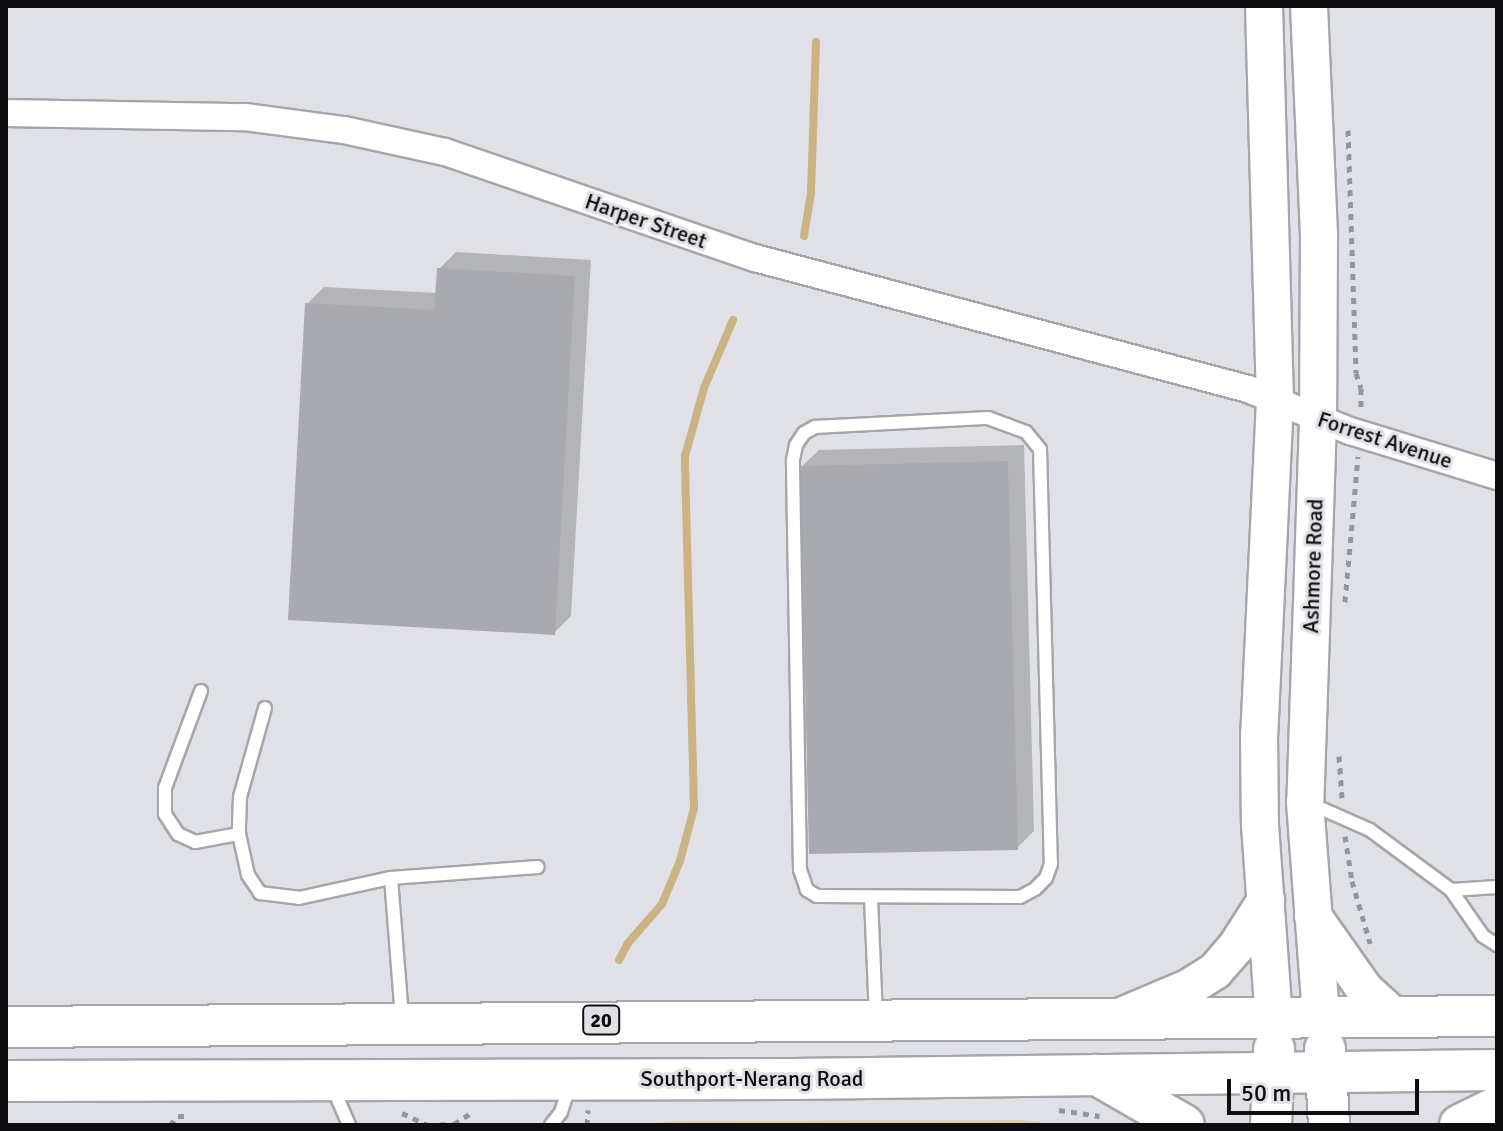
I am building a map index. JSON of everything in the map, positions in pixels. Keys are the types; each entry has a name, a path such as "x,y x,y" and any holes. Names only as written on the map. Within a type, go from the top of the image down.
{"main road":[{"name":"Ashmore Road","path":"1264,6 1275,400 1260,666 1260,825 1274,1018 1271,1125"},
{"name":"Ashmore Road","path":"1309,6 1319,236 1318,420 1305,802 1328,1074 1329,1125"},
{"path":"1114,1019 1188,988 1215,971 1236,947 1266,900"},
{"path":"1313,914 1357,980 1395,1017"},
{"name":"20","path":"6,1027 1497,1016"},
{"name":"Southport-Nerang Road","path":"6,1081 808,1079 1497,1070"},
{"path":"1096,1074 1184,1125"},
{"path":"1460,1125 1497,1107"}],"street":[{"name":"Harper Street","path":"6,113 245,117 344,130 445,152 755,258 1248,389 1275,400"},
{"name":"Forrest Avenue","path":"1275,400 1361,435 1497,476"}],"lane":[{"path":"988,418 1008,423 1026,432 1040,449 1051,864 1046,878 1020,897 871,898 817,896 802,882 793,460 796,445 804,433 815,427 988,418"},
{"path":"201,691 165,788 165,814 178,834 195,842 239,834"},
{"path":"265,708 240,797 239,834 248,875 260,893 299,898 391,878 538,867"},
{"path":"1305,802 1370,830 1451,890 1483,936 1497,945"},
{"path":"391,878 403,1022"},
{"path":"1451,890 1497,887"},
{"path":"871,898 876,1019"},
{"path":"551,1125 561,1112 572,1078"},
{"path":"330,1079 349,1125"}],"path":[{"path":"1344,612 1361,435 1347,114"},
{"path":"1340,743 1344,819 1352,881 1377,967 1357,980"}],"shaded area":[{"path":"1022,1120 1058,1125 636,1125 672,1121"}],"building":[{"path":"437,268 575,276 555,635 288,620 305,303 434,310"},
{"path":"1008,461 1018,850 809,854 800,466"}],"waterway":[{"path":"804,236 811,193 816,42"},
{"path":"619,960 628,943 662,904 680,861 694,808 685,456 704,388 733,320"}]}
